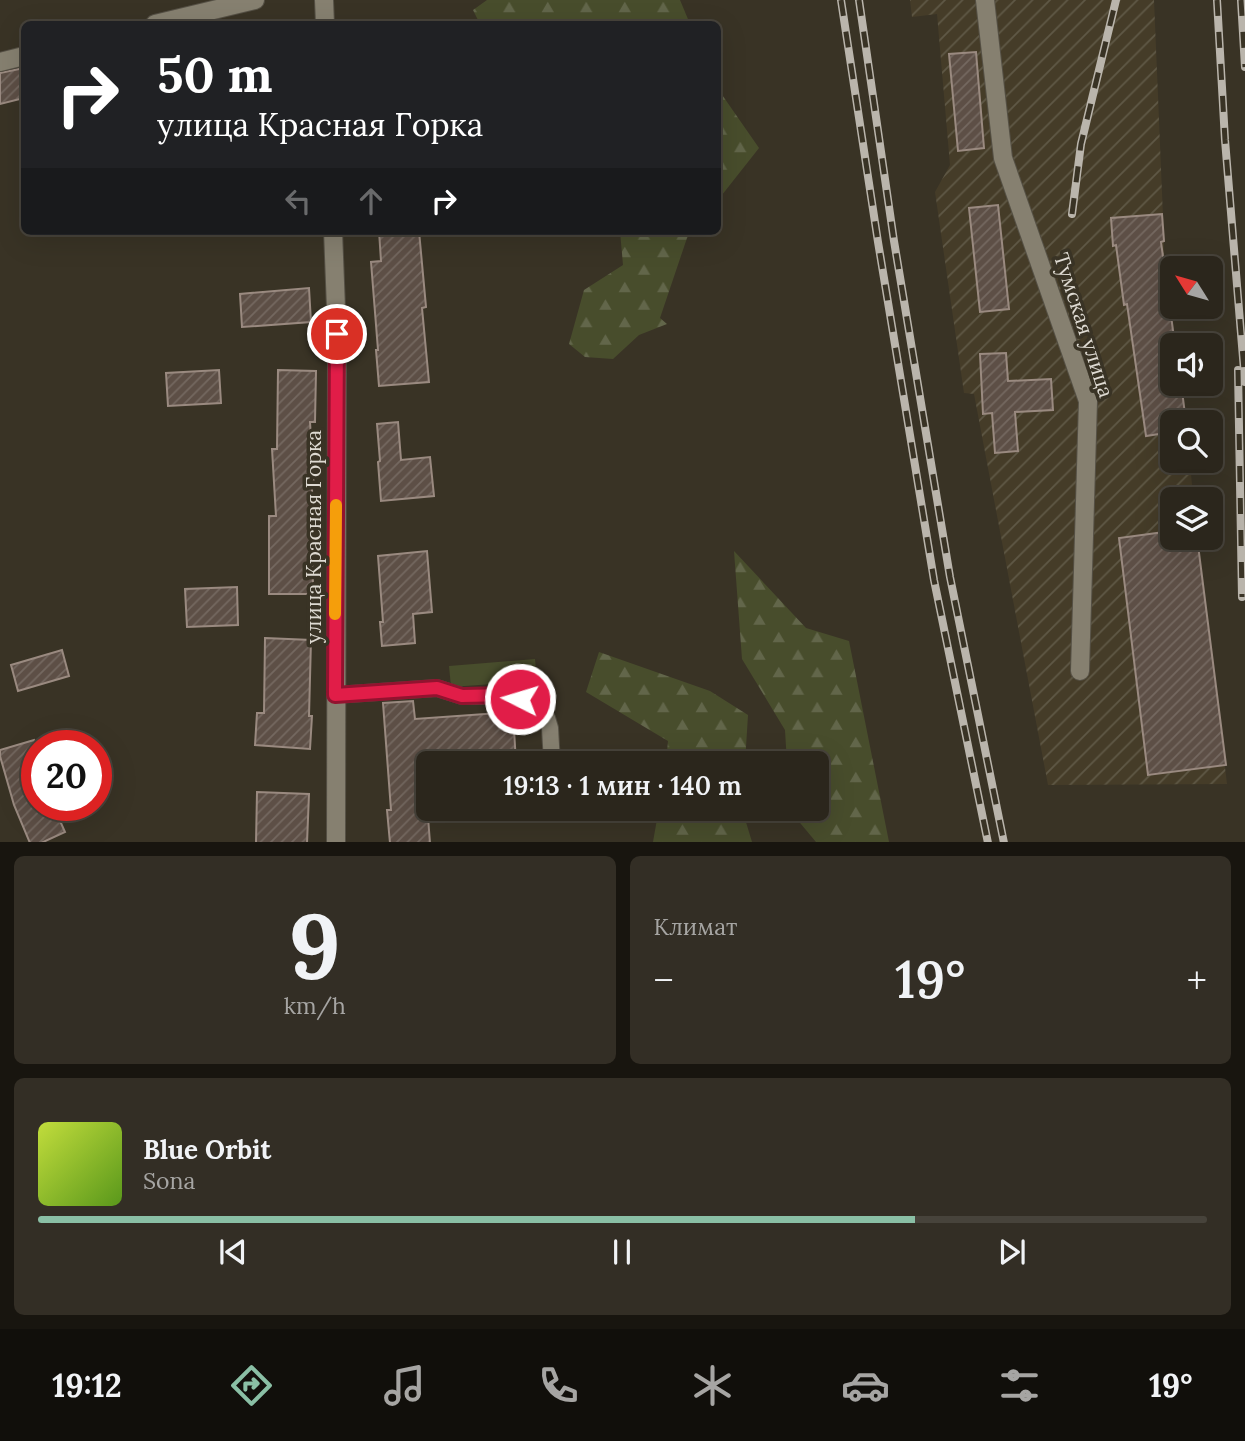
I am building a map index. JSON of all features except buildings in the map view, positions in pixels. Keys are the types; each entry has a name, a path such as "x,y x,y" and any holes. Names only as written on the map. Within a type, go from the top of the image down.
{"street":[{"path":"168,21 255,0"},
{"path":"324,0 325,21"},
{"name":"Тумская улица","path":"985,0 1003,158 1088,401 1080,671"},
{"path":"0,62 21,57"},
{"name":"улица Красная Горка","path":"332,235 337,334 336,842"}],"lane":[{"path":"335,695 437,688 462,696 513,696 547,718 551,751"}],"shaded area":[{"path":"910,0 1154,0 1164,241 1164,256 1160,256 1160,319 1172,319 1173,333 1160,333 1160,396 1183,396 1184,410 1160,410 1160,473 1191,473 1192,487 1160,487 1160,550 1199,550 1227,784 1048,785 974,394 964,393 935,192 950,165 937,14 912,17"}],"green space":[{"path":"487,0 680,0 689,21 478,21 473,10"},
{"path":"721,93 759,148 721,196"},
{"path":"620,235 690,235 660,318 667,324 639,335 613,359 585,357 569,344 584,290 623,265"},
{"path":"734,551 806,628 849,641 889,842 816,842 798,821 829,821 829,751 786,751 785,730 742,659"},
{"path":"599,652 710,691 748,715 746,751 667,751 668,741 586,692"},
{"path":"535,659 539,699 532,700 507,683 451,687 449,666"},
{"path":"657,821 746,821 752,842 653,842"}],"railway":[{"path":"841,0 934,580 988,842"},
{"path":"859,0 894,241 950,577 1004,842"},
{"path":"1072,214 1081,144 1116,0"},
{"path":"1217,0 1225,140 1245,382"},
{"path":"1241,0 1245,67"},
{"path":"1238,370 1242,597"}],"slow traffic":[{"path":"335,614 336,505"}],"route":[{"path":"337,334 335,695 437,688 462,696 507,695 520,699"}]}
